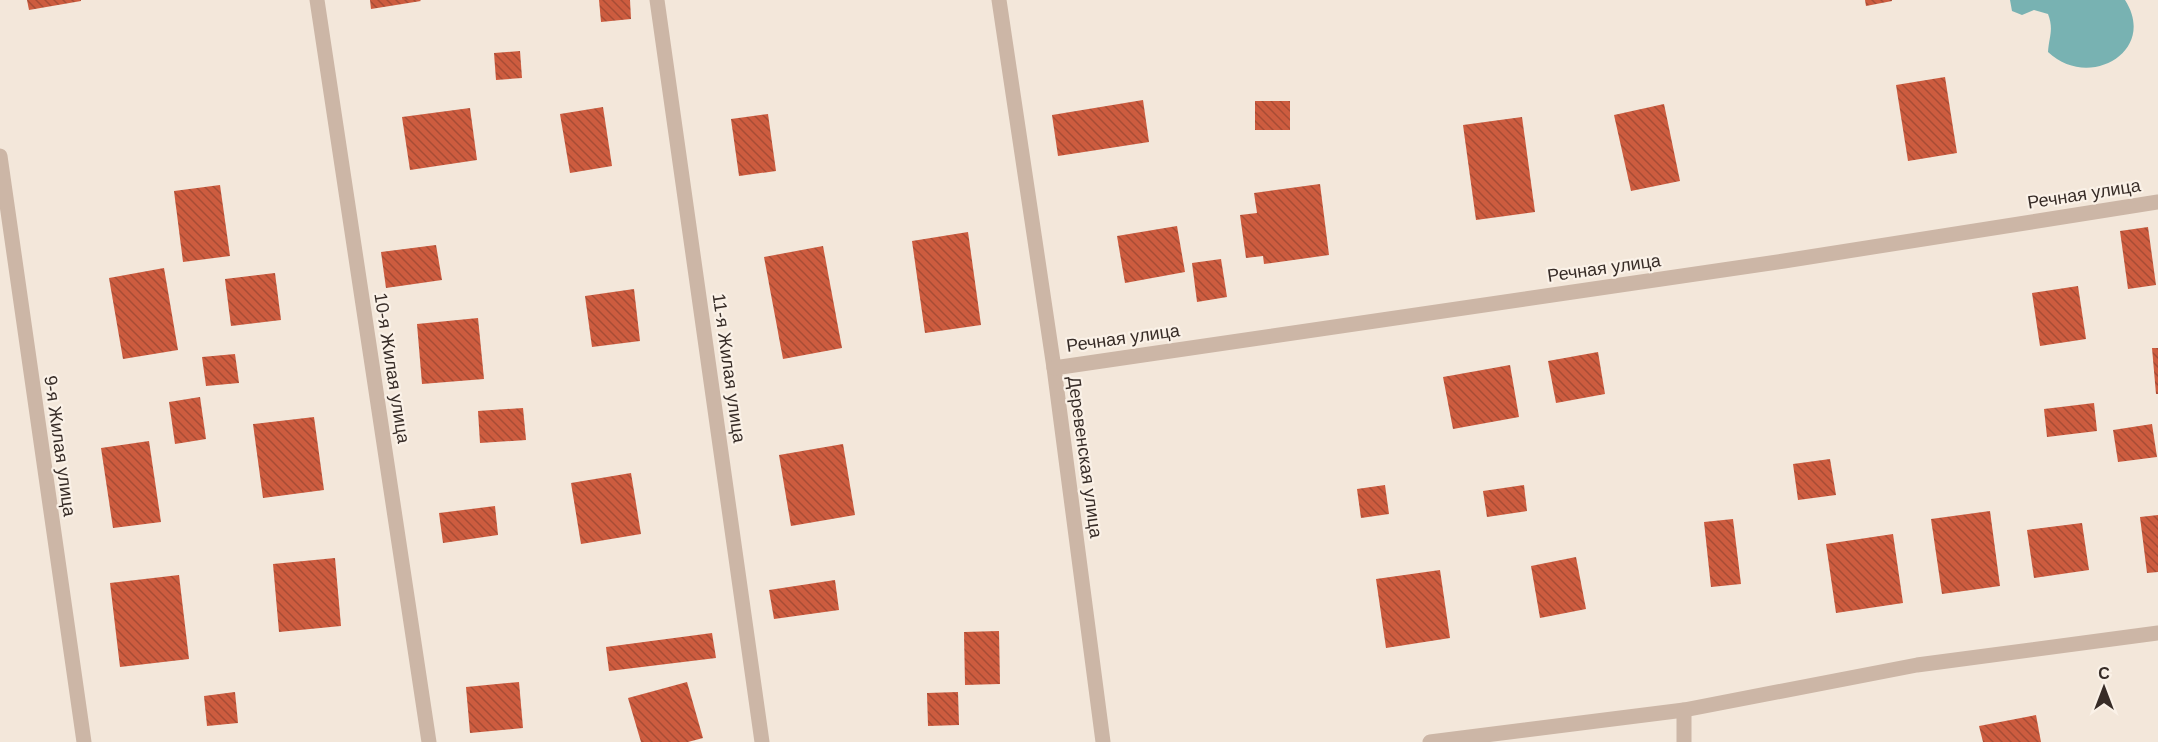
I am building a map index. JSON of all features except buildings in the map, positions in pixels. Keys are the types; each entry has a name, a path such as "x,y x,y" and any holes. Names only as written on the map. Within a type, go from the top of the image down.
{"street":[{"name":"10-я Жилая улица","path":"317,0 429,742"},
{"name":"11-я Жилая улица","path":"657,0 762,742"},
{"name":"Деревенская улица","path":"999,0 1054,368 1103,742"},
{"name":"9-я Жилая улица","path":"0,156 84,742"},
{"name":"Речная улица","path":"1054,368 1784,261 2158,202"},
{"path":"1431,742 1684,710 1917,664 2158,633"},
{"path":"1684,710 1684,742"}],"water":[{"path":"2010,0 2125,0 2133,18 2133,35 2126,49 2114,60 2099,66 2082,68 2064,63 2048,52 2051,29 2048,14 2034,10 2022,15 2012,11"}]}
